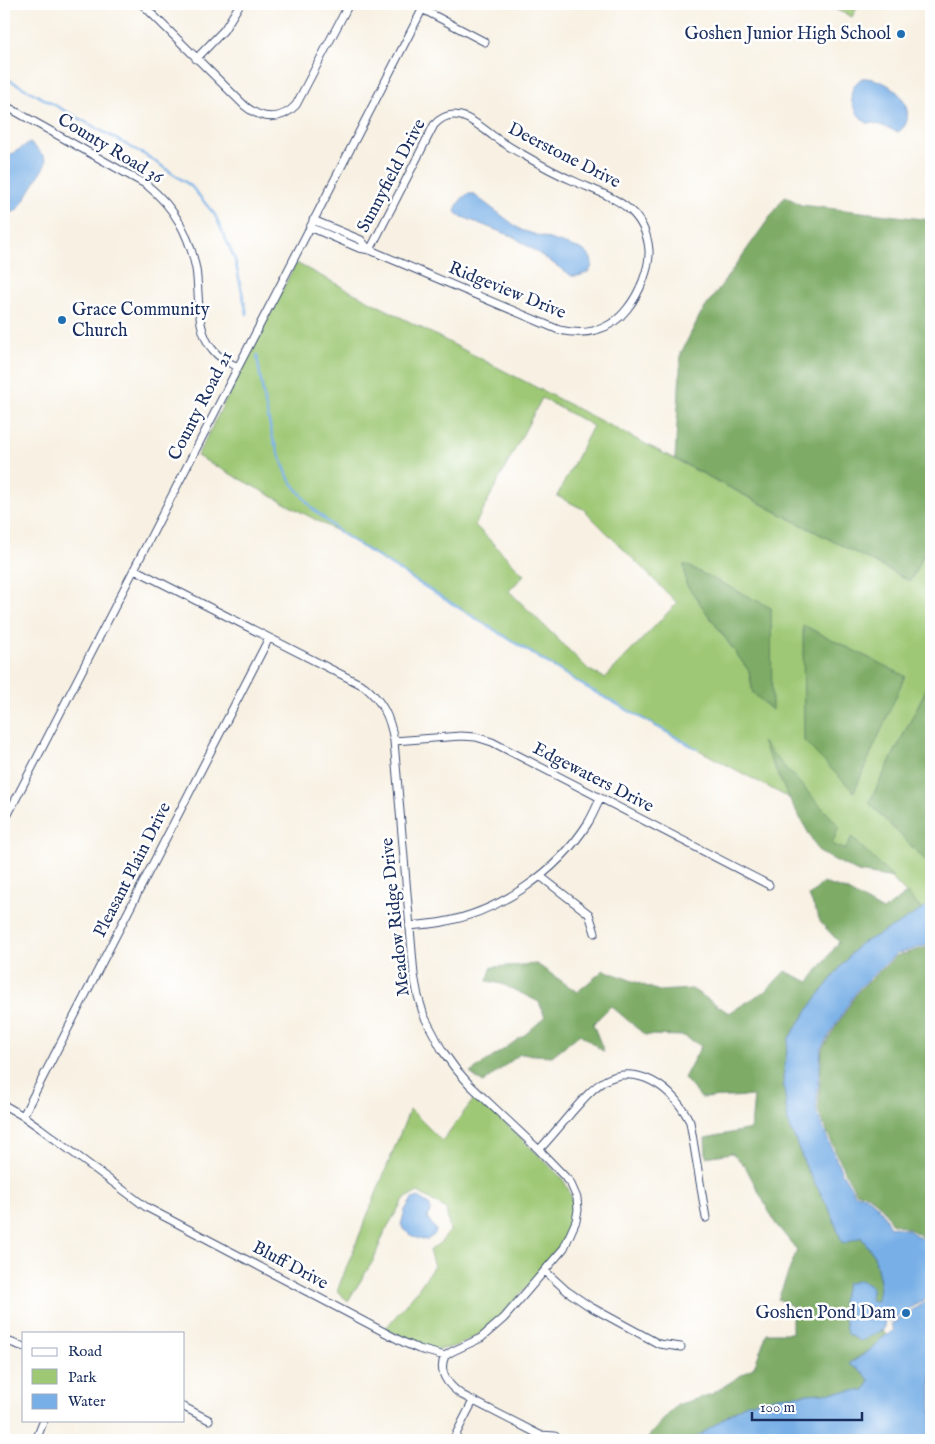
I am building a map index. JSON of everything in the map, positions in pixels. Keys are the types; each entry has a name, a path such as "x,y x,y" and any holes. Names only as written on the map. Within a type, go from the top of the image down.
{"street":[{"path":"142,4 251,112 262,116 276,117 287,113 296,105 349,4"},
{"path":"196,58 229,24 240,4"},
{"path":"423,6 486,42"},
{"name":"County Road 21","path":"4,822 423,6"},
{"name":"County Road 36","path":"4,105 147,185 171,208 182,226 190,245 196,270 200,319 205,338 211,349 219,357 238,367"},
{"name":"Deerstone Drive","path":"443,118 457,115 471,120 520,154 560,175 617,200 634,213 640,221"},
{"name":"Sunnyfield Drive","path":"370,250 429,133 438,121 443,118"},
{"name":"Ridgeview Drive","path":"311,223 359,248 370,250 559,330 580,333 594,332 605,328 616,320 630,304 644,278 648,266 648,243 640,221"},
{"name":"Meadow Ridge Drive","path":"134,569 364,686 374,694 385,711 394,742 414,975 424,1016 442,1050 455,1068 470,1085 570,1182 577,1198 578,1210 576,1221 564,1248 545,1271 493,1328 481,1338 445,1356"},
{"name":"Pleasant Plain Drive","path":"23,1116 269,638"},
{"name":"Edgewaters Drive","path":"394,742 461,736 476,737 492,742 769,885"},
{"path":"409,926 444,922 486,908 507,898 540,876 568,850 588,822 600,799"},
{"path":"540,876 590,914 596,933"},
{"path":"539,1150 592,1089 604,1081 623,1074 638,1076 652,1081 676,1099 690,1122 706,1218"},
{"name":"Bluff Drive","path":"4,1106 23,1116 138,1201 162,1216 405,1343 445,1356"},
{"path":"545,1271 567,1291 589,1306 659,1344 681,1346"},
{"path":"4,1340 22,1346"},
{"path":"445,1356 442,1370 448,1384 462,1395 540,1435 555,1436"},
{"path":"453,1440 474,1401"},
{"path":"185,1408 209,1420"},
{"path":"36,1440 43,1422"}],"green space":[{"path":"824,4 859,4 852,17"},
{"path":"785,196 801,205 931,220 931,541 910,581 675,459 681,353 700,315"},
{"path":"296,263 910,581 931,541 931,680 869,803 931,866 931,904 922,910 852,837 845,850 831,844 763,743 789,798 586,687 342,534 197,456","holes":["542,398 593,426 557,496 583,509 677,603 605,678 589,670 509,591 524,575 475,525","771,608 753,693 749,671 704,609"]},
{"path":"684,564 771,608 772,710 753,693 749,671 686,584"},
{"path":"803,625 905,676 854,792 804,741"},
{"path":"931,680 931,866 869,803"},
{"path":"762,742 839,826 832,844 845,850 852,837 893,878 858,872 819,852 789,798"},
{"path":"823,883 846,890 883,911 907,893 922,910 858,945 815,1000 789,1038 783,1078 788,1122 807,1169 829,1208 843,1244 861,1237 874,1255 880,1281 877,1301 872,1301 870,1298 842,1303 847,1334 861,1340 883,1330 886,1335 872,1349 849,1363 864,1373 870,1381 865,1390 780,1396 747,1403 692,1440 646,1440 677,1405 712,1394 754,1367 767,1333 792,1333 792,1306 778,1299 797,1250 775,1223 745,1166 732,1153 706,1157 705,1138 751,1129 754,1096 701,1098 684,1078 701,1046 684,1036 645,1035 611,1006 593,1024 604,1052 580,1034 552,1056 520,1054 483,1083 470,1073 527,1033 545,1017 539,1002 502,984 487,981 492,967 537,964 577,992 604,970 659,991 692,989 729,1013 767,990 785,971 809,982 839,942 821,923 809,896"},
{"path":"931,946 931,1248 919,1234 891,1223 885,1212 873,1199 856,1192 845,1173 818,1111 822,1049 859,990 896,956"},
{"path":"477,1095 562,1178 571,1197 573,1218 560,1247 491,1325 464,1343 444,1349 425,1348 385,1329 416,1292 434,1266 429,1251 441,1242 450,1231 446,1209 418,1192 404,1199 385,1231 373,1261 348,1301 337,1291 410,1109 442,1141"}],"water":[{"path":"862,78 870,78 887,84 900,95 905,103 907,122 900,131 867,123 857,113 851,95 856,83"},
{"path":"29,143 43,155 46,160 45,165 16,211 4,215 4,159"},
{"path":"468,194 473,194 521,230 581,249 591,258 592,267 585,274 572,276 514,237 460,216 455,211 456,208 458,203"},
{"path":"931,904 931,944 896,954 858,989 821,1048 816,1111 842,1173 855,1194 862,1195 876,1205 889,1226 908,1230 925,1241 931,1251 931,1295 889,1322 885,1316 884,1329 861,1341 847,1334 842,1303 846,1284 860,1280 872,1287 870,1298 872,1301 877,1301 880,1281 874,1255 861,1237 843,1244 829,1208 807,1169 788,1122 783,1078 789,1038 815,1000 858,945 897,925"},
{"path":"419,1197 430,1206 431,1211 427,1217 436,1230 434,1235 427,1240 412,1236 401,1225 405,1210 412,1199"},
{"path":"931,1298 931,1440 692,1440 747,1403 780,1396 865,1390 870,1381 864,1373 849,1364 872,1349 881,1339 894,1330 891,1324"}],"waterway":[{"path":"4,77 147,156 191,186 215,215 235,260 247,314"},
{"path":"257,356 273,439 289,479 312,508 342,534 419,583 586,687 697,749"}],"place":[{"name":"Goshen Junior High School","path":"901,34"},
{"name":"Grace Community Church","path":"62,320"},
{"name":"Goshen Pond Dam","path":"906,1313"}]}
